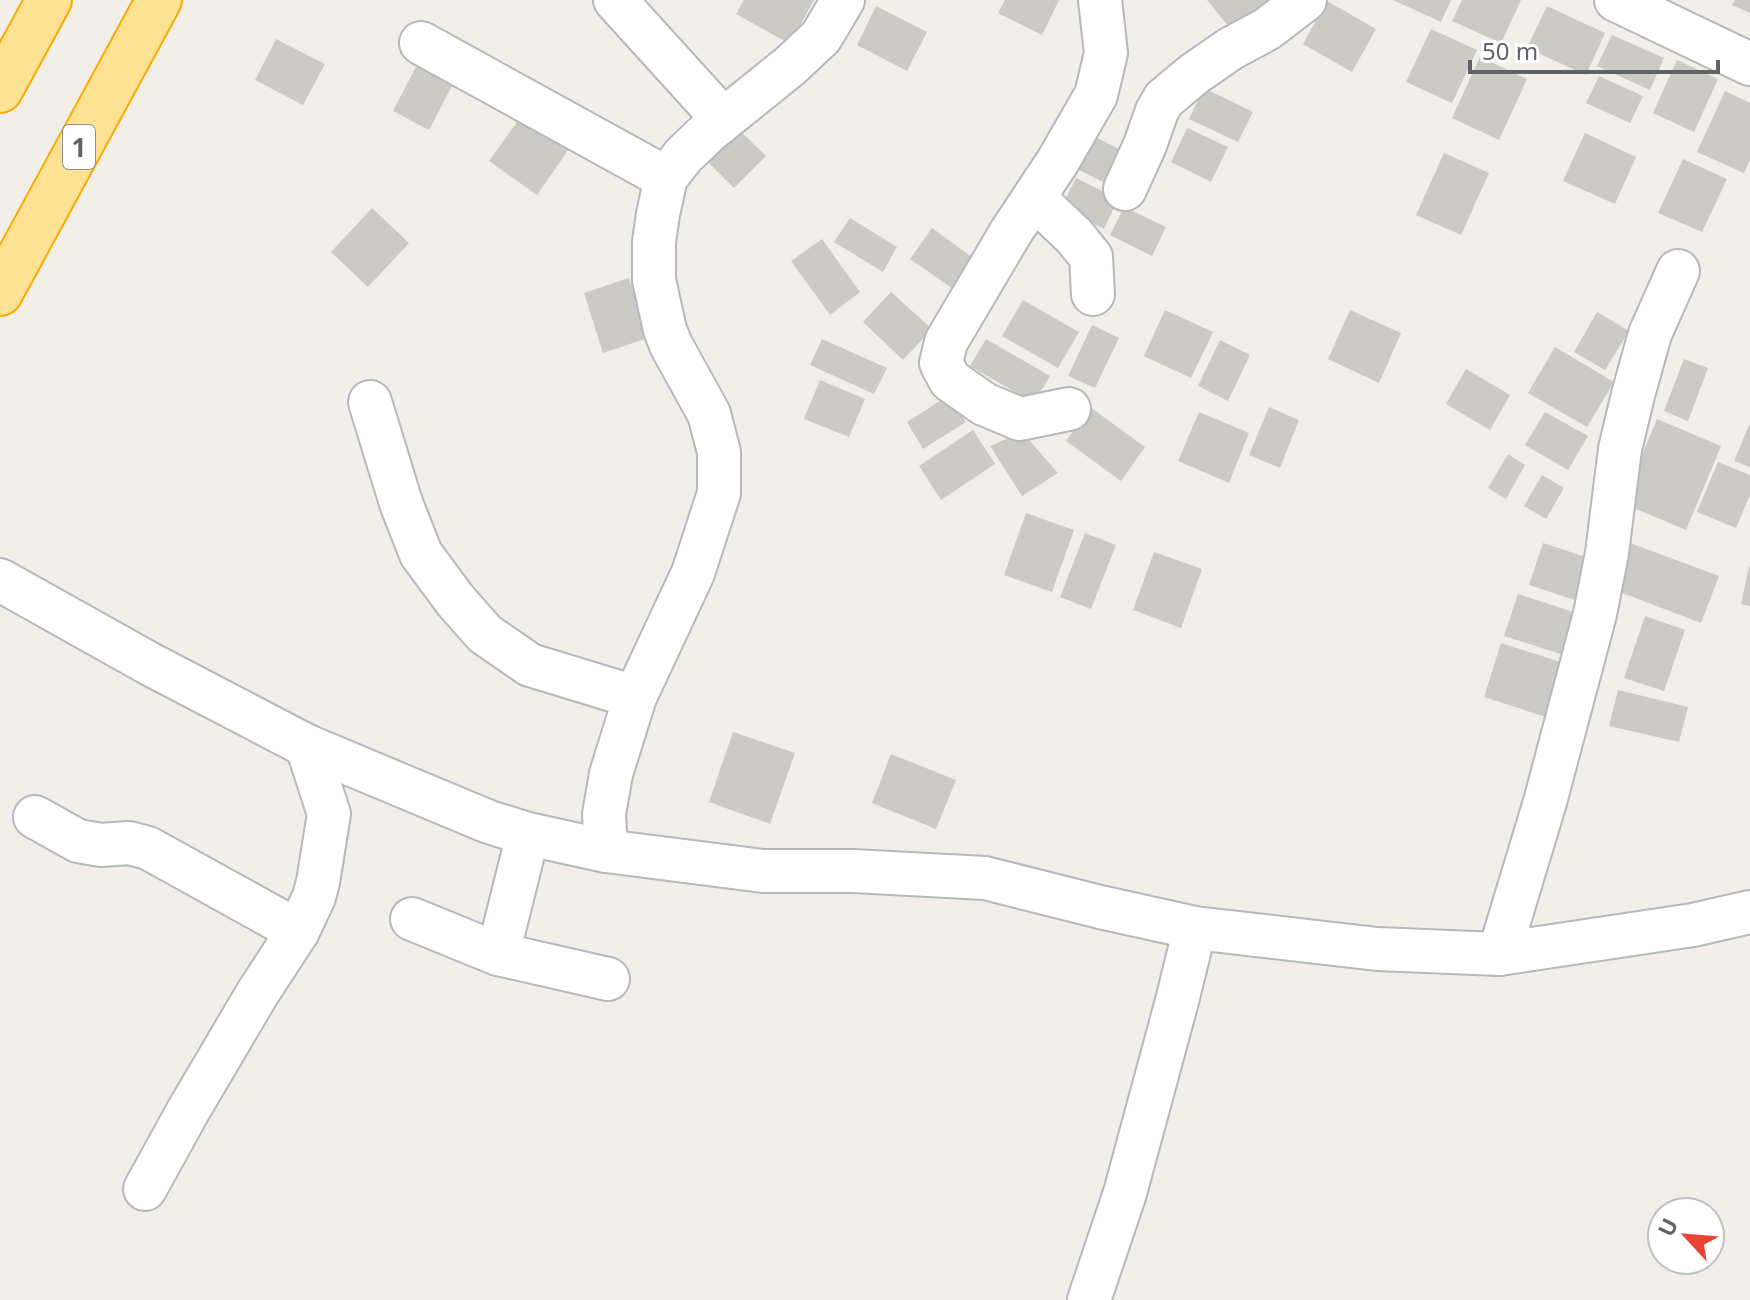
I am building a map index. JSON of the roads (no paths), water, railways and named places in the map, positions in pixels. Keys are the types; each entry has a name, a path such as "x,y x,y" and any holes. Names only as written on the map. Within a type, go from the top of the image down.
{"highway":[{"path":"0,90 49,0"},
{"name":"1","path":"0,293 159,0"}],"street":[{"path":"606,851 604,814 611,774 635,697 693,573 719,493 719,452 709,414 671,345 654,280 654,242 666,178 683,156 723,119 821,37 843,0"},
{"path":"1069,409 1020,419 984,404 950,380 941,363 946,342 1096,95 1106,53 1100,0"},
{"path":"1125,189 1164,99 1194,74 1267,29 1305,0"},
{"path":"1616,0 1750,64"},
{"path":"625,4 723,119"},
{"path":"421,43 666,178"},
{"path":"1034,198 1091,257 1093,294"},
{"path":"1499,954 1545,802 1595,614 1607,553 1620,449 1633,395 1650,334 1678,271"},
{"path":"370,402 401,503 421,554 485,634 530,665 635,697"},
{"path":"0,580 150,664 307,746 489,822 606,851 763,871 853,871 985,878 1195,928 1377,949 1499,954 1693,925 1750,912"},
{"path":"145,1189 257,994 298,931 317,888 329,814 307,746"},
{"path":"35,817 78,841 101,845 129,843 148,848 298,931"},
{"path":"498,954 528,834"},
{"path":"412,919 498,954 608,979"},
{"path":"1089,1300 1125,1193 1195,928"}]}
